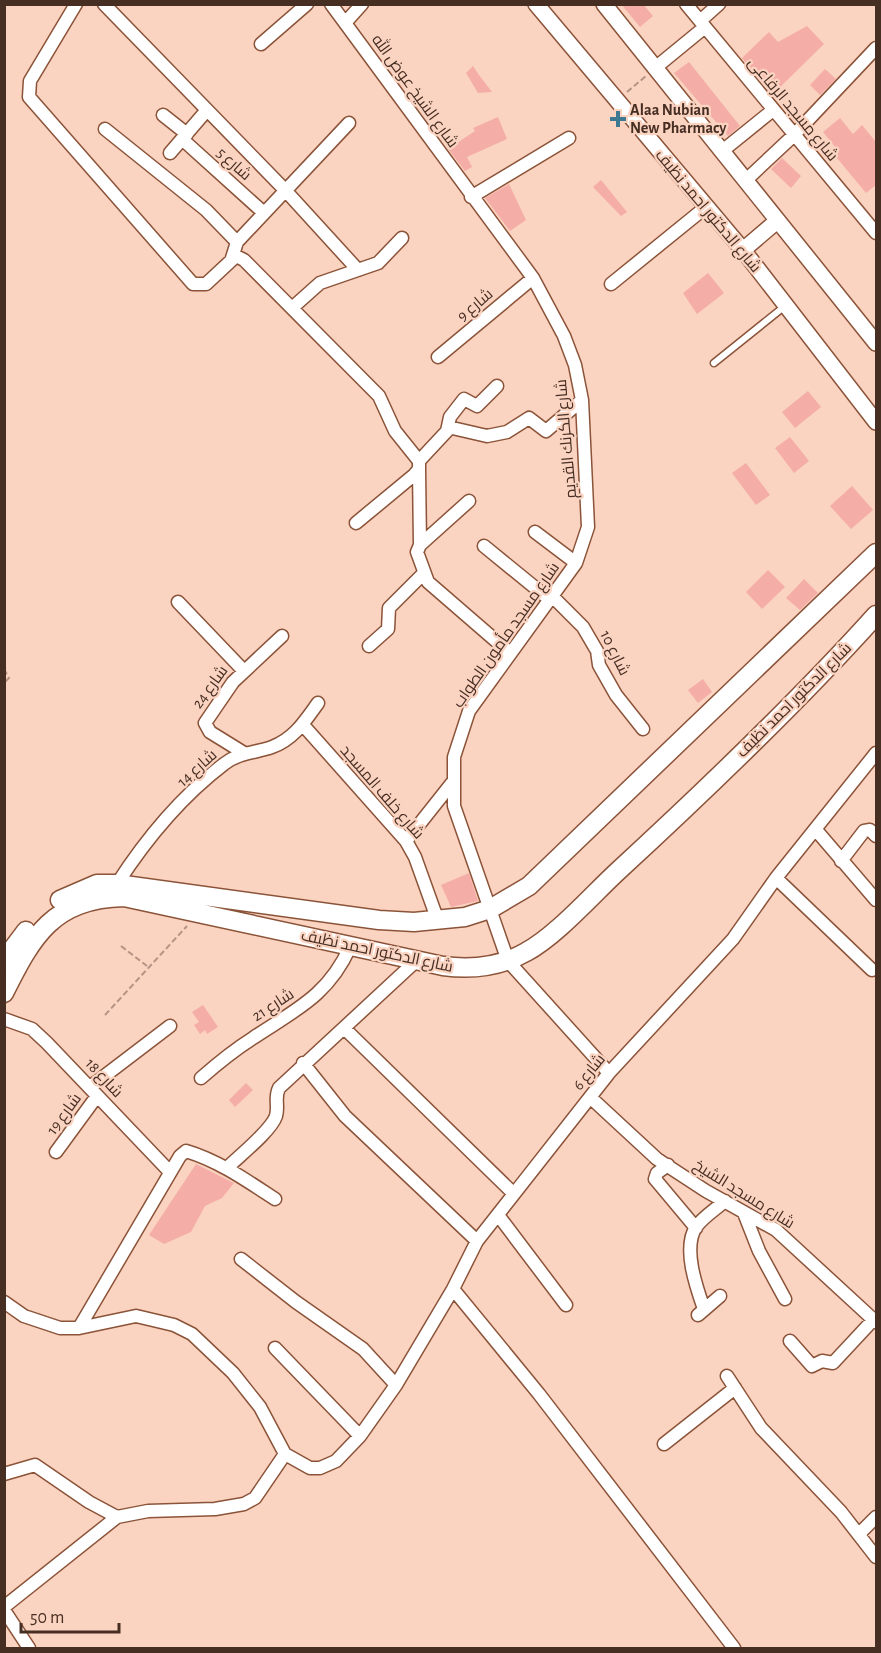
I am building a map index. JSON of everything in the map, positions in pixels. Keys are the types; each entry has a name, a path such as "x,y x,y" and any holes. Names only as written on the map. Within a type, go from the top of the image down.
{"main road":[{"name":"شارع الدكتور احمد نظيف","path":"4,960 33,923 50,906 72,893 97,884 117,884 379,920 438,921 490,909 530,886 876,553"},
{"name":"شارع الدكتور احمد نظيف","path":"4,993 26,949 40,930 57,914 78,903 100,897 124,897 416,961 464,969 508,961 528,951 554,930 682,812 876,615"}],"street":[{"path":"76,4 30,81 29,97 193,284 206,284 232,258 237,242 349,123"},
{"path":"104,4 285,190 358,270"},
{"path":"261,44 308,4"},
{"name":"شارع الشيخ عوض الله","path":"331,4 471,197"},
{"path":"345,23 362,4"},
{"name":"شارع الدكتور احمد نظيف","path":"536,4 743,250 876,422"},
{"path":"604,4 876,343"},
{"name":"شارع مسجد الرفاعى","path":"686,4 793,136 876,233"},
{"path":"655,68 703,24 718,4"},
{"path":"745,181 793,136 876,48"},
{"path":"170,153 207,110"},
{"path":"721,152 773,110"},
{"name":"شارع 5","path":"163,116 264,213"},
{"path":"105,129 206,210 237,242"},
{"path":"471,197 569,138"},
{"name":"شارع الكرنك القديم","path":"471,197 533,278 564,336 575,365 582,400 588,527 576,563"},
{"path":"610,284 705,207"},
{"path":"743,250 777,221"},
{"path":"292,308 320,283 378,263 402,238"},
{"path":"232,258 236,256 244,260 380,396 395,431 419,465 420,545 417,552 428,582 510,653"},
{"name":"شارع 9","path":"438,357 533,278"},
{"path":"356,523 419,465 448,426 452,413 464,399 477,406 497,386"},
{"path":"448,426 487,436 507,432 529,418 546,430 582,400"},
{"path":"420,545 469,501"},
{"path":"535,532 576,563"},
{"name":"شارع 10","path":"484,546 551,598 583,627 597,651 599,665 616,695 643,729"},
{"name":"شارع مسجد مأمون الطواب","path":"576,563 470,711 454,757 452,783 454,806 461,831 508,961 609,1073"},
{"path":"369,646 388,629 390,609 424,573"},
{"path":"178,602 243,670"},
{"name":"شارع 24","path":"244,753 210,732 205,723 223,694 243,670 282,636"},
{"name":"شارع 14","path":"117,884 142,845 226,762 244,753 271,747 289,738 303,725 318,703"},
{"name":"شارع خلف المسجد","path":"303,725 405,841 415,858 438,921"},
{"name":"شارع 6","path":"285,1454 310,1468 320,1468 336,1461 360,1436 396,1385 453,1289 477,1242 609,1073 732,939 776,878 876,753"},
{"path":"405,841 452,783"},
{"path":"816,830 876,900"},
{"path":"841,861 864,831 870,830 876,836"},
{"path":"776,878 872,970"},
{"name":"شارع 21","path":"201,1078 229,1054 284,1020 320,993 332,979 350,947"},
{"path":"227,1168 273,1123 277,1111 276,1094 303,1063 344,1029 416,961"},
{"name":"شارع 18","path":"4,1019 32,1029 170,1172"},
{"name":"شارع 19","path":"56,1152 94,1091 170,1026"},
{"path":"344,1029 514,1194"},
{"path":"303,1063 345,1116 477,1242"},
{"name":"شارع مسجد الشيخ","path":"590,1097 650,1154 725,1202 776,1230 875,1321"},
{"path":"79,1328 170,1172 186,1151 227,1168 274,1199"},
{"path":"668,1165 657,1173 655,1179 696,1227"},
{"path":"720,1296 701,1312 693,1275 692,1256 696,1227 725,1202"},
{"path":"744,1213 759,1251 785,1299"},
{"path":"498,1215 566,1305"},
{"path":"241,1259 296,1302 363,1349 396,1385"},
{"path":"453,1289 539,1394 734,1648"},
{"path":"6,1305 41,1324 79,1328 136,1316 156,1318 192,1334 233,1373 260,1407 285,1454 255,1498 244,1504 148,1511 117,1517 4,1609 29,1648"},
{"path":"790,1341 812,1366 822,1362 833,1363 875,1321"},
{"path":"275,1348 360,1436"},
{"path":"727,1376 760,1428 859,1534 876,1557"},
{"path":"664,1444 735,1389"},
{"path":"4,1474 35,1465 89,1502 117,1517"},
{"path":"859,1534 876,1517"}],"lane":[{"path":"714,363 786,306"}],"path":[{"path":"616,101 655,68"},
{"path":"4,669 9,678 4,683"},
{"path":"105,1015 147,966 200,913"},
{"path":"122,945 147,966"}],"building":[{"path":"621,4 643,4 653,16 640,27"},
{"path":"807,26 824,44 772,95 742,58 769,32 778,42"},
{"path":"689,62 740,126 728,136 674,73"},
{"path":"473,66 492,92 478,93 466,73"},
{"path":"825,69 836,79 820,95 810,85"},
{"path":"498,117 507,139 467,157 472,167 465,171 448,149 475,131 473,128"},
{"path":"840,118 853,134 862,125 876,142 876,185 866,193 832,152 836,148 823,132"},
{"path":"782,158 801,176 791,188 771,169"},
{"path":"601,180 627,212 621,216 593,187"},
{"path":"509,184 526,220 510,231 485,198"},
{"path":"708,273 724,293 697,314 683,293"},
{"path":"808,391 821,407 795,428 782,412"},
{"path":"790,437 809,461 794,473 775,448"},
{"path":"746,463 770,495 756,505 732,473"},
{"path":"852,486 873,510 851,529 830,506"},
{"path":"768,570 785,587 762,609 746,592"},
{"path":"804,579 818,593 800,610 786,598"},
{"path":"703,679 712,692 698,703 688,690"},
{"path":"469,873 478,901 451,907 441,885"},
{"path":"203,1005 218,1027 207,1034 205,1030 200,1034 194,1025 199,1022 192,1012"},
{"path":"246,1083 253,1090 235,1107 229,1100"},
{"path":"196,1164 234,1183 222,1198 205,1206 191,1232 164,1244 149,1235"}],"place":[{"name":"Alaa Nubian New Pharmacy","path":"618,119"}]}
